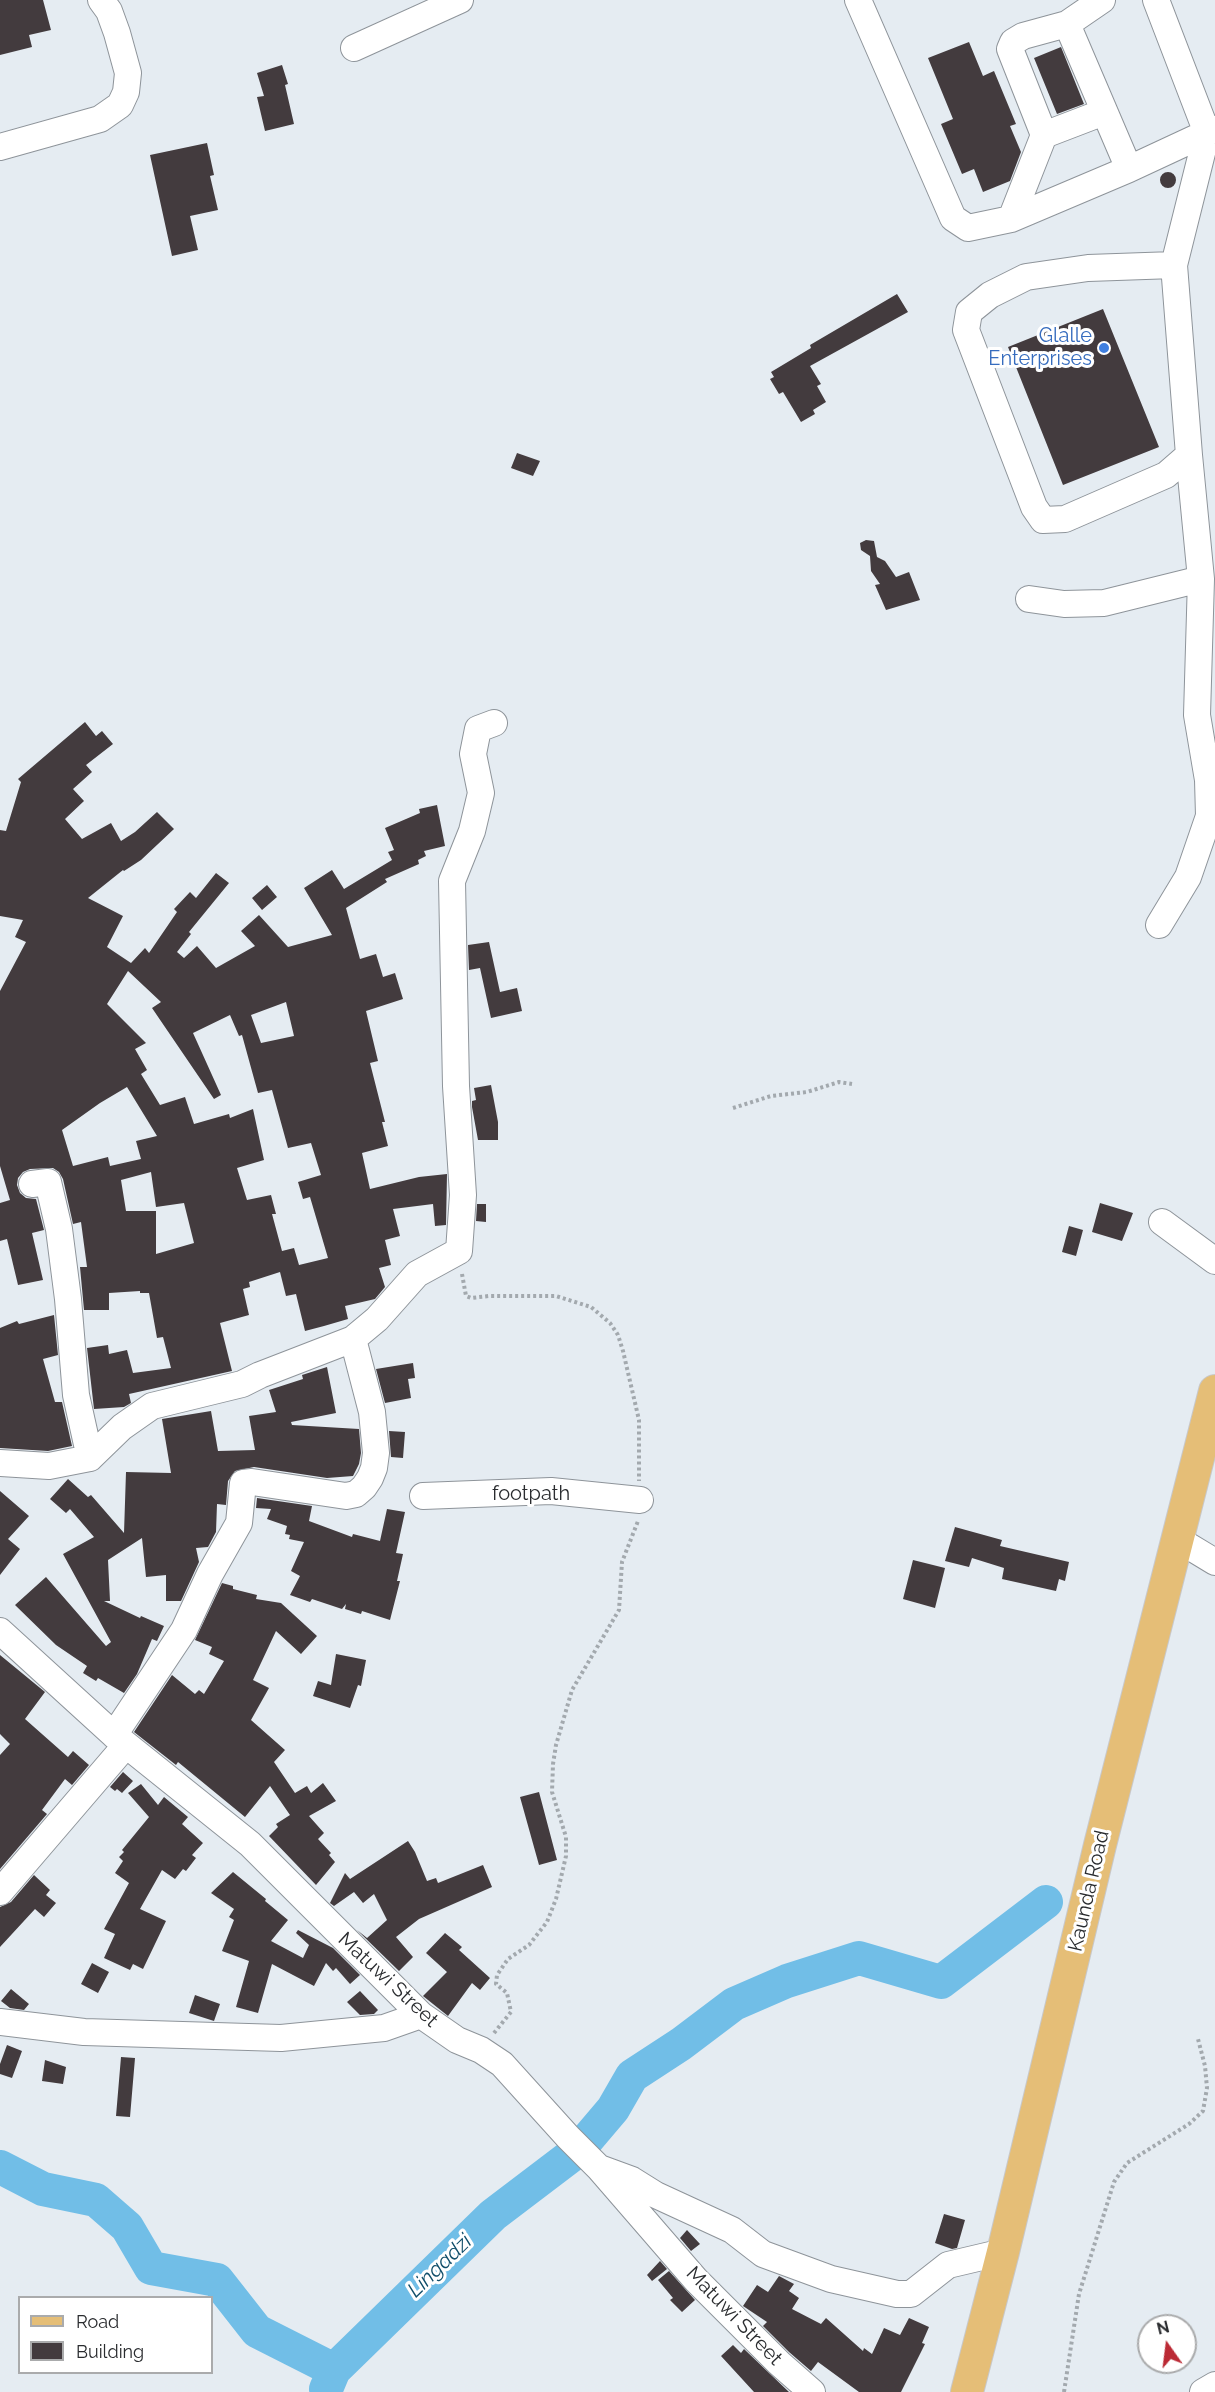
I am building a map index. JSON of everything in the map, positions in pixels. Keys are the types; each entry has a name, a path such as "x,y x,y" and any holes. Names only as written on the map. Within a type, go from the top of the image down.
{"main road":[{"name":"Kaunda Road","path":"967,2392 1003,2252 1100,1845 1215,1391"}],"street":[{"path":"0,147 100,119 120,105 126,92 128,74 109,10 101,0"},
{"path":"354,48 460,0"},
{"path":"858,0 952,218 968,228 1011,219 1211,131"},
{"path":"1011,219 1044,135 1010,49 1013,42 1023,36 1066,24 1102,0"},
{"path":"1156,0 1211,131 1174,265 1201,579 1197,715 1208,780 1209,816 1188,877 1159,925"},
{"path":"1066,24 1129,169"},
{"path":"1044,135 1104,112"},
{"path":"1174,265 1088,268 1026,277 990,295 969,312 966,330 1034,507 1043,520 1065,519 1166,475 1189,456"},
{"path":"1029,599 1064,604 1104,603 1201,579"},
{"path":"0,1463 49,1467 90,1458 122,1427 152,1406 242,1384 353,1339 376,1319 417,1274 459,1251 463,1195 456,1086 452,881 472,831 481,793 473,754 478,729 494,723"},
{"path":"32,1184 48,1182 59,1229 73,1346 76,1395 90,1458"},
{"path":"1162,1222 1215,1262"},
{"path":"0,1892 120,1740 184,1630 210,1574 239,1522 243,1483 252,1482 346,1496 356,1494 370,1478 376,1453 372,1412 353,1339"},
{"name":"footpath","path":"423,1496 551,1491 640,1500"},
{"path":"1176,1539 1215,1562"},
{"name":"Matuwi Street","path":"0,1631 120,1740 250,1844 421,2015 457,2040 481,2050 502,2064 599,2168 696,2280 779,2363 812,2392"},
{"path":"0,2022 84,2032 280,2038 384,2028 421,2015"},
{"path":"599,2168 632,2180 656,2195 732,2230 763,2254 831,2279 897,2294 911,2294 948,2265 1003,2252"},
{"path":"1203,2392 1215,2385"}],"path":[{"path":"733,1108 771,1096 807,1092 839,1082 852,1084"},
{"path":"459,1251 466,1296 471,1298 556,1296 591,1307 610,1323 618,1335 623,1351 639,1420 639,1517 622,1562 619,1610 572,1690 556,1746 552,1792 566,1837 566,1856 556,1899 547,1922 529,1945 508,1959 501,1967 496,1984 507,1993 511,2012 481,2050"},
{"path":"1064,2392 1079,2294 1114,2182 1127,2163 1189,2124 1203,2110 1207,2088 1205,2066 1198,2039"}],"building":[{"path":"0,0 43,0 51,30 29,35 32,47 0,55"},
{"path":"969,42 983,76 994,71 1016,124 1010,126 1021,152 1010,181 983,192 974,169 962,174 941,124 953,119 928,58"},
{"path":"1061,47 1084,104 1057,114 1034,58"},
{"path":"282,65 288,84 285,85 294,124 265,131 257,97 264,96 257,73"},
{"path":"207,143 214,175 210,176 218,210 190,216 198,250 172,256 150,155"},
{"path":"1168,172 1176,180 1168,188 1160,180"},
{"path":"897,294 908,312 810,366 821,384 817,386 826,402 813,410 815,414 801,422 783,392 779,394 770,379 774,377 771,372 811,348 810,345"},
{"path":"1103,309 1159,447 1063,485 1008,347"},
{"path":"517,453 540,461 533,476 511,468"},
{"path":"866,540 874,541 877,557 885,561 896,577 909,572 920,600 886,610 875,585 880,584 871,571 870,556 861,550 860,543"},
{"path":"85,722 96,736 102,731 113,744 86,765 92,772 73,789 84,801 65,819 82,839 111,823 121,841 157,812 174,829 141,860 123,870 88,898 123,916 107,947 131,963 145,948 149,953 177,912 174,909 190,892 196,898 216,873 229,883 189,932 191,934 177,952 184,958 197,946 216,968 255,946 241,931 259,915 288,947 332,935 304,888 332,870 344,889 392,860 388,852 394,850 385,828 420,813 419,809 437,805 445,846 424,851 426,856 418,860 419,864 385,879 387,882 346,908 360,959 376,954 383,977 395,973 403,999 366,1011 378,1061 370,1063 385,1122 382,1122 388,1146 362,1153 370,1189 419,1177 447,1174 446,1225 435,1226 433,1204 393,1209 400,1236 385,1240 391,1265 379,1268 385,1287 375,1299 345,1306 348,1319 324,1326 305,1331 296,1294 286,1296 280,1272 249,1282 250,1287 243,1289 249,1315 220,1323 232,1371 129,1394 131,1403 124,1407 94,1409 87,1348 108,1345 109,1354 127,1350 133,1373 171,1368 163,1337 157,1338 149,1293 140,1293 140,1291 109,1293 109,1310 84,1310 80,1267 87,1267 81,1222 73,1224 63,1179 59,1172 53,1168 30,1169 18,1178 17,1185 20,1193 26,1198 36,1199 44,1230 32,1233 43,1280 18,1285 7,1239 0,1241 0,1203 10,1200 0,1166 0,991 26,942 15,937 23,920 0,916 0,830 6,831 21,782 18,779","holes":["128,971 161,1002 152,1008 214,1099 221,1095 193,1033 230,1015 239,1036 242,1035 258,1093 272,1090 288,1148 311,1143 321,1175 298,1182 303,1199 310,1197 328,1258 299,1265 294,1248 282,1251 272,1214 276,1214 271,1195 247,1200 237,1168 264,1160 253,1109 230,1118 229,1114 194,1124 185,1097 160,1105 141,1074 147,1070 135,1049 146,1043 107,1004","286,1002 294,1036 261,1043 251,1015","127,1087 157,1136 136,1141 141,1159 110,1166 108,1157 73,1166 62,1130","151,1172 156,1207 184,1203 194,1243 156,1254 156,1211 126,1211 121,1180"]},
{"path":"267,885 277,897 262,910 252,898"},
{"path":"489,942 500,992 517,988 522,1011 491,1018 480,968 469,970 468,945"},
{"path":"491,1085 498,1122 498,1140 478,1140 472,1107 472,1101 476,1100 474,1088"},
{"path":"1100,1203 1133,1213 1122,1241 1092,1232"},
{"path":"477,1204 486,1204 486,1222 476,1221"},
{"path":"1069,1226 1083,1230 1076,1256 1062,1252"},
{"path":"54,1315 58,1355 43,1359 55,1402 62,1402 72,1446 48,1451 0,1448 0,1328 17,1321 19,1324"},
{"path":"413,1363 415,1378 408,1379 411,1398 385,1403 376,1369"},
{"path":"327,1367 336,1413 291,1422 292,1425 359,1429 361,1453 353,1476 327,1478 254,1467 235,1471 228,1481 226,1505 217,1504 216,1532 208,1547 196,1548 199,1562 181,1601 166,1601 166,1575 146,1577 142,1538 108,1560 110,1601 104,1601 140,1618 141,1616 164,1626 157,1641 152,1639 137,1674 124,1693 98,1678 96,1681 83,1673 87,1666 56,1645 15,1605 46,1577 106,1646 111,1642 63,1554 94,1537 70,1509 66,1513 50,1499 68,1479 88,1497 91,1495 124,1533 126,1472 171,1473 162,1419 211,1411 218,1451 255,1450 249,1416 276,1412 269,1390 303,1379 302,1375"},
{"path":"389,1431 405,1432 403,1458 391,1457"},
{"path":"0,1491 29,1516 8,1539 20,1549 0,1575"},
{"path":"257,1498 312,1506 309,1521 352,1537 353,1534 380,1541 387,1509 405,1512 396,1553 403,1554 397,1581 400,1581 390,1620 362,1611 361,1614 345,1609 346,1604 342,1609 312,1599 310,1602 290,1595 300,1576 291,1571 304,1542 289,1539 290,1535 285,1534 287,1526 267,1519 271,1509 256,1508"},
{"path":"955,1527 1002,1540 1000,1546 1069,1562 1065,1581 1059,1579 1056,1591 1002,1579 1004,1568 972,1558 969,1567 945,1561"},
{"path":"913,1560 945,1568 935,1608 903,1599"},
{"path":"222,1583 233,1586 233,1589 257,1595 256,1599 281,1603 317,1636 301,1654 276,1631 253,1680 269,1688 251,1720 285,1750 274,1762 295,1793 307,1786 311,1793 323,1783 336,1801 309,1816 324,1833 318,1839 331,1853 329,1855 335,1862 316,1885 269,1836 278,1827 276,1824 290,1815 270,1786 245,1817 178,1762 176,1765 134,1732 172,1675 195,1694 199,1690 204,1694 224,1661 209,1654 212,1647 195,1640"},
{"path":"336,1654 366,1660 361,1686 358,1685 350,1708 313,1696 318,1681 331,1685"},
{"path":"0,1655 45,1692 25,1719 68,1757 73,1751 89,1765 72,1785 65,1779 42,1810 47,1814 0,1869 0,1755 10,1744 0,1734"},
{"path":"123,1772 133,1781 122,1793 110,1787"},
{"path":"141,1784 158,1805 164,1797 188,1817 182,1824 203,1843 192,1855 196,1858 186,1871 183,1869 175,1879 162,1870 140,1909 166,1921 143,1969 133,1964 130,1970 104,1958 115,1934 104,1929 129,1883 115,1873 123,1861 119,1857 149,1817 128,1793"},
{"path":"539,1792 557,1860 539,1865 520,1797"},
{"path":"408,1841 427,1881 436,1878 438,1883 483,1865 492,1887 419,1919 396,1937 413,1957 399,1971 357,1930 367,1938 387,1920 374,1894 363,1903 354,1892 334,1906 330,1903 345,1873 350,1879"},
{"path":"233,1872 288,1920 271,1941 303,1958 309,1945 296,1933 298,1930 333,1948 360,1975 350,1984 336,1968 333,1971 326,1963 314,1986 272,1964 258,2013 236,2007 249,1961 222,1951 234,1920 229,1917 234,1909 211,1893"},
{"path":"34,1875 50,1890 46,1895 56,1903 44,1917 35,1909 0,1947 0,1907 11,1902"},
{"path":"445,1933 462,1947 459,1950 490,1978 480,1990 472,1983 448,2016 423,1996 447,1972 426,1953"},
{"path":"92,1963 109,1972 98,1993 81,1984"},
{"path":"11,1989 29,2004 24,2010 10,2008 1,2001"},
{"path":"360,1991 378,2010 374,2014 360,2015 347,2002"},
{"path":"195,1995 220,2004 214,2021 189,2013"},
{"path":"7,2045 22,2051 12,2078 0,2074 0,2064"},
{"path":"121,2057 135,2058 130,2117 116,2116"},
{"path":"45,2060 66,2067 63,2084 42,2081"},
{"path":"944,2214 965,2220 957,2248 952,2249 935,2243"},
{"path":"687,2230 700,2244 691,2251 680,2238"},
{"path":"660,2261 667,2269 652,2281 647,2275"},
{"path":"669,2271 695,2300 682,2312 670,2300 673,2298 658,2280"},
{"path":"779,2276 794,2284 789,2291 799,2298 792,2309 821,2324 826,2318 863,2351 864,2348 872,2354 884,2328 900,2335 909,2318 929,2327 922,2343 925,2344 901,2392 859,2392 818,2362 811,2371 789,2352 763,2326 767,2322 743,2306 757,2285 768,2292"},
{"path":"733,2345 741,2353 744,2349 789,2392 754,2392 721,2356"}],"waterway":[{"path":"585,2142 613,2109 632,2076 681,2044 734,2004 787,1981 859,1958 941,1982 1046,1902"},
{"name":"Lingadzi","path":"326,2389 334,2370 493,2215 572,2155"},
{"path":"0,2167 43,2189 96,2200 127,2227 151,2268 217,2280 257,2331 334,2370"}],"place":[{"name":"Glalle Enterprises","path":"1104,348"}]}
